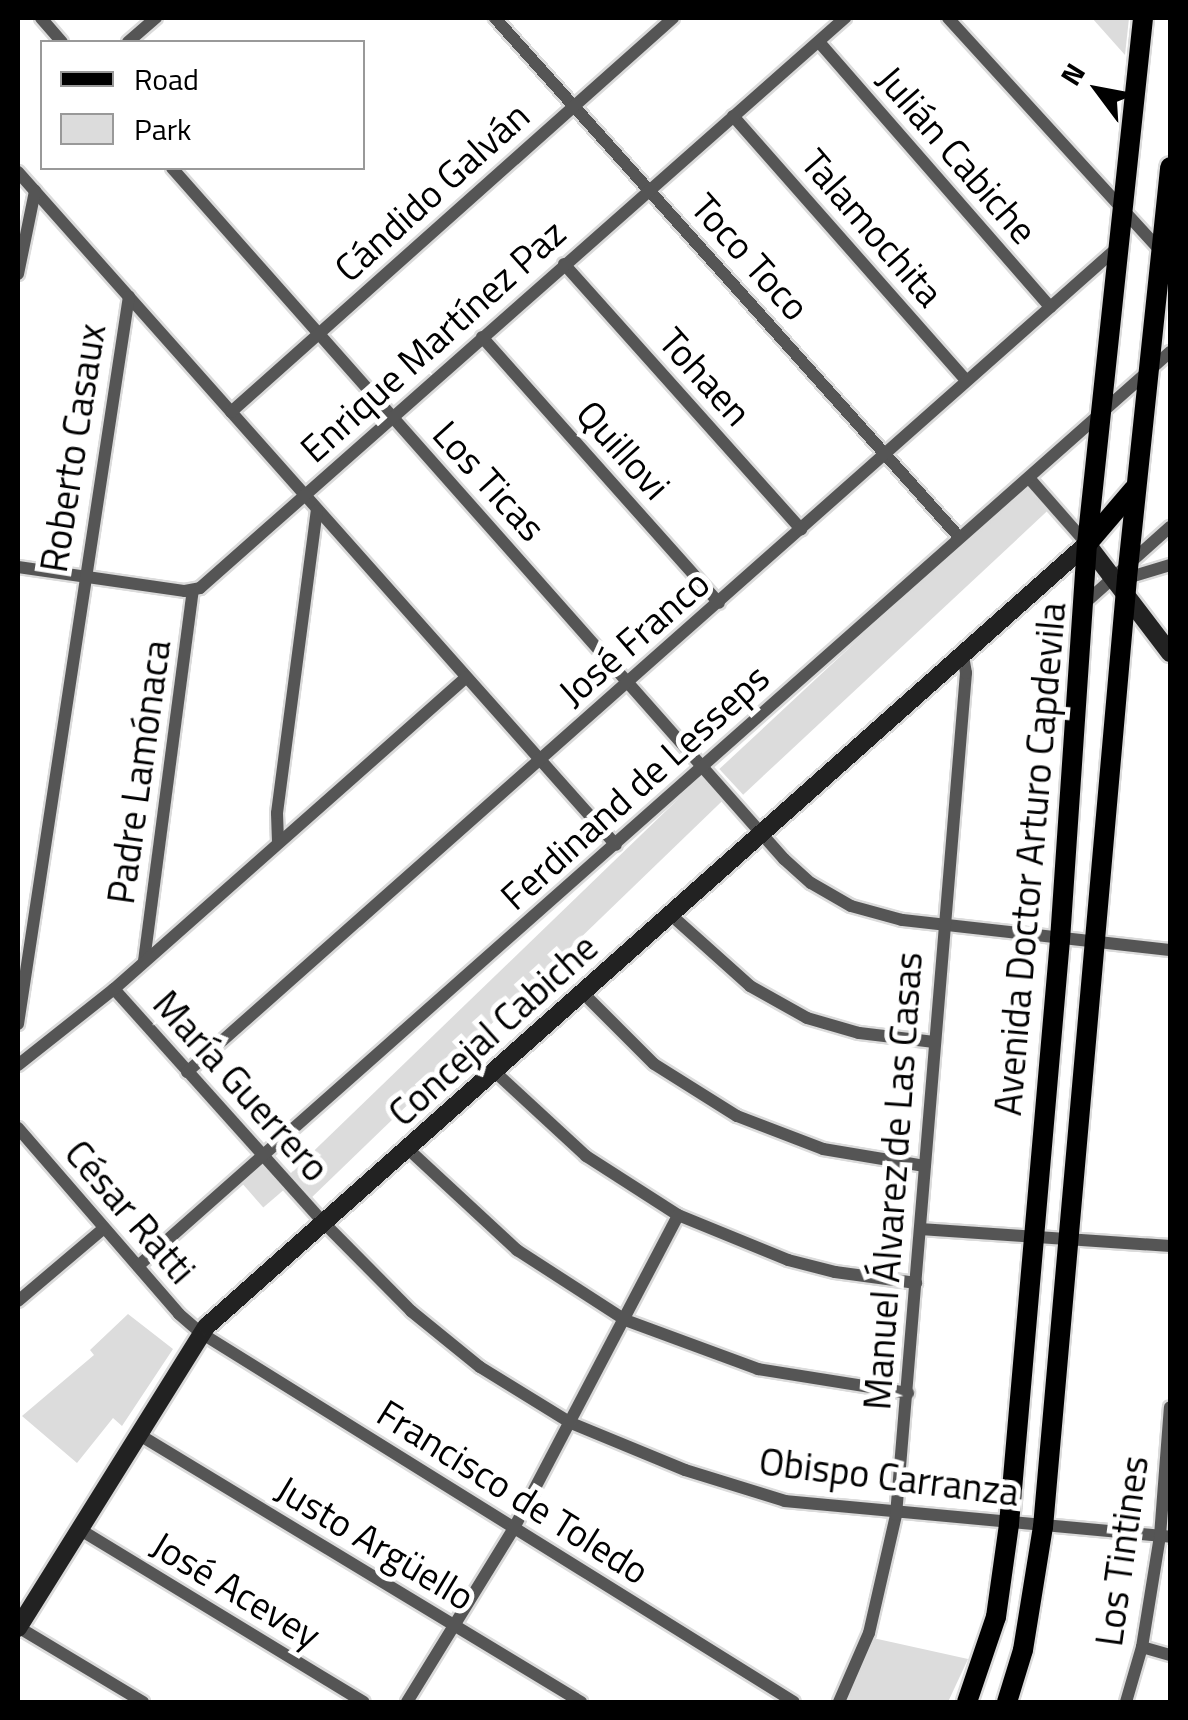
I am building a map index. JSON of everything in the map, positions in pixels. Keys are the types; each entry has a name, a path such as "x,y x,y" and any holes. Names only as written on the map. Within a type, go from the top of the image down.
{"main road":[{"name":"Avenida Doctor Arturo Capdevila","path":"967,1702 996,1617 1009,1524 1060,940 1088,544 1144,18"},
{"name":"Avenida Doctor Arturo Capdevila","path":"1007,1702 1023,1650 1044,1527 1124,578 1138,482 1170,167"},
{"path":"1138,482 1088,544 1124,578 1170,652"},
{"name":"Concejal Cabiche","path":"18,1627 201,1333 1088,544"}],"street":[{"path":"41,18 60,40"},
{"path":"130,40 156,18"},
{"name":"Cándido Galván","path":"231,412 672,18"},
{"name":"Enrique Martínez Paz","path":"193,591 845,18"},
{"path":"948,18 1162,253"},
{"name":"Toco Toco","path":"502,20 958,538"},
{"name":"Julián Cabiche","path":"818,42 1050,306"},
{"name":"Talamochita","path":"734,116 966,380"},
{"name":"Los Ticas","path":"174,170 800,874 828,895 872,914 942,926 1170,950"},
{"path":"18,172 616,845"},
{"path":"18,274 34,190"},
{"name":"José Franco","path":"187,1072 1119,246"},
{"name":"Tohaen","path":"564,264 801,529"},
{"name":"Roberto Casaux","path":"18,1024 130,296"},
{"name":"Quillovi","path":"482,337 719,603"},
{"name":"Ferdinand de Lesseps","path":"138,1266 1170,352"},
{"path":"1029,478 1088,544"},
{"path":"278,842 277,813 317,511"},
{"path":"1086,602 1124,578 1170,527"},
{"path":"1124,578 1170,565"},
{"path":"18,567 193,591"},
{"name":"Padre Lamónaca","path":"144,961 193,591"},
{"name":"Manuel Álvarez de Las Casas","path":"839,1702 869,1633 896,1514 966,672 963,656"},
{"path":"18,1066 114,989 466,678"},
{"path":"671,915 750,986 807,1018 859,1034 934,1042"},
{"name":"María Guerrero","path":"114,989 324,1224"},
{"path":"583,994 654,1064 737,1116 823,1150 925,1166"},
{"path":"494,1072 586,1156 678,1215 788,1260 835,1272 916,1283"},
{"name":"César Ratti","path":"18,1128 201,1333"},
{"path":"408,1149 517,1250 625,1320 758,1369 908,1393"},
{"path":"407,1702 514,1528 678,1215"},
{"name":"Obispo Carranza","path":"324,1224 444,1342 571,1422 735,1487 785,1500 896,1514 1165,1537"},
{"path":"18,1302 104,1228"},
{"path":"920,1229 1170,1246"},
{"name":"Francisco de Toledo","path":"201,1333 794,1702"},
{"name":"Los Tintines","path":"1126,1702 1142,1648 1165,1537 1170,1407"},
{"name":"Justo Argüello","path":"138,1434 581,1702"},
{"name":"José Acevey","path":"79,1529 363,1702"},
{"path":"18,1627 143,1702"},
{"path":"1142,1648 1170,1655"}],"green space":[{"path":"1092,18 1129,18 1125,55"},
{"path":"1025,484 1049,510 743,795 719,769"},
{"path":"701,777 723,800 310,1199 288,1176"},
{"path":"262,1165 284,1190 263,1208 242,1183"},
{"path":"128,1314 173,1349 122,1426 113,1418 77,1463 22,1416 94,1355 90,1350"},
{"path":"873,1638 968,1659 948,1702 845,1702"}]}
